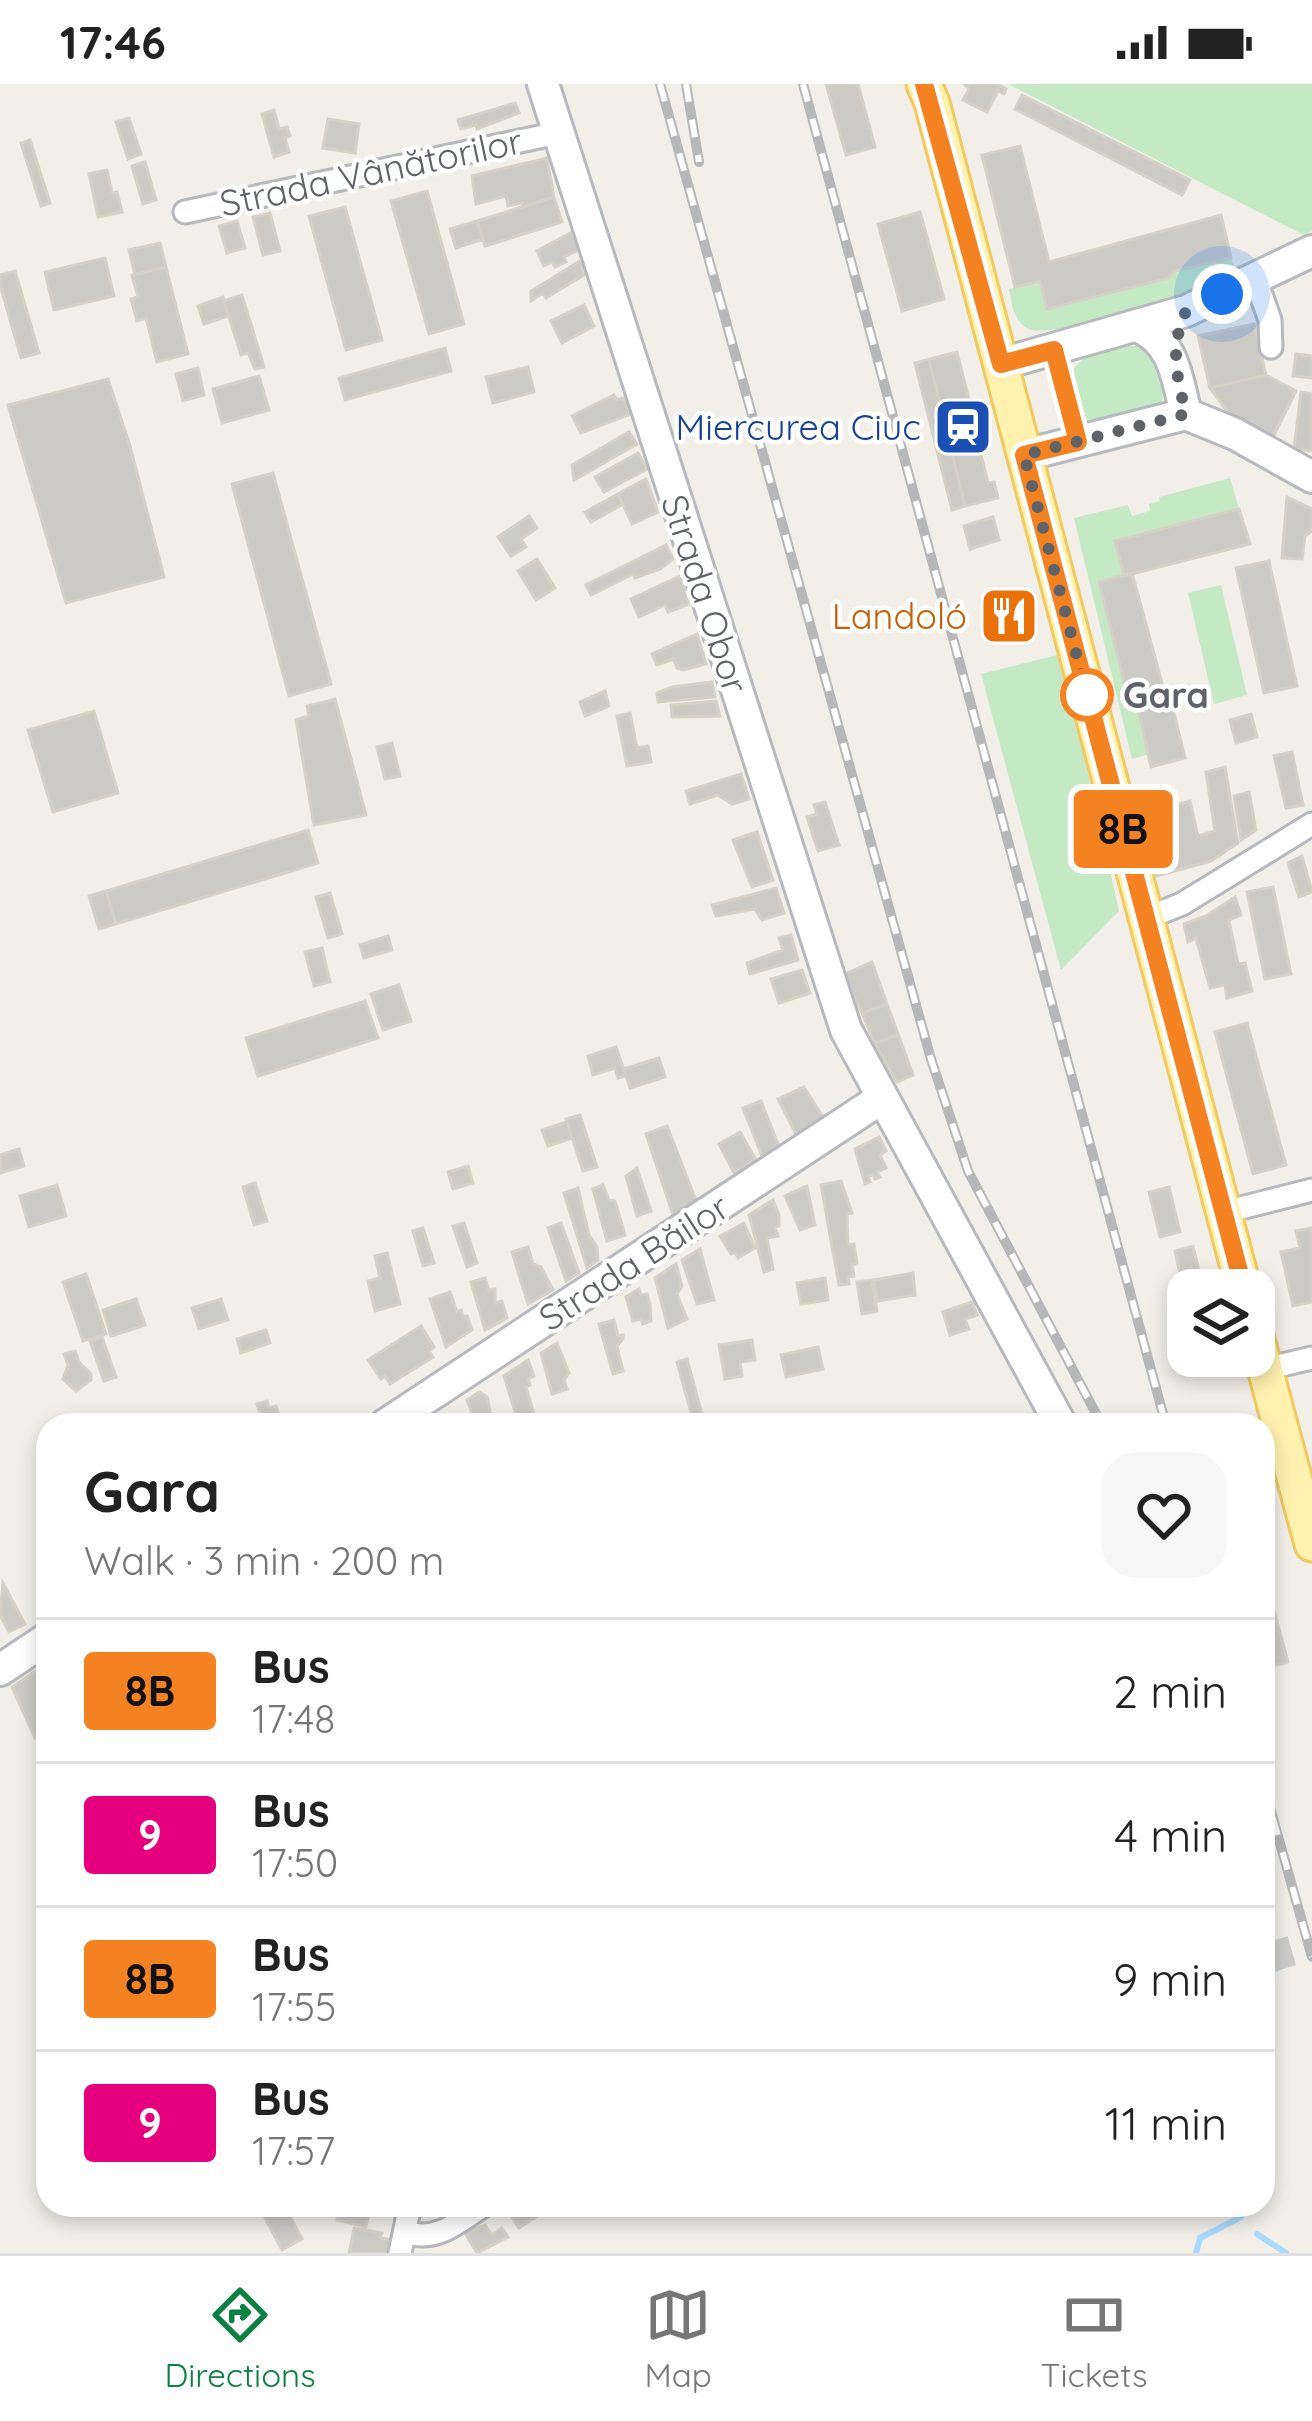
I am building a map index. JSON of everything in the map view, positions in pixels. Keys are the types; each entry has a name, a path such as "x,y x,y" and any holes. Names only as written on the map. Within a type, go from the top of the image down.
{"main road":[{"path":"931,90 1239,1269"},
{"path":"1267,1377 1312,1544"}],"street":[{"name":"Strada Obor","path":"543,84 846,1030 1054,1413"},
{"name":"Strada Vânătorilor","path":"185,212 558,133"},
{"path":"1001,364 1186,311 1312,251"},
{"path":"1255,278 1270,320 1271,347"},
{"path":"1173,359 1186,311"},
{"path":"1137,326 1160,340 1173,359 1186,414"},
{"path":"1024,455 1186,414 1235,434 1312,477"},
{"path":"1147,918 1182,904 1312,824"},
{"name":"Strada Băilor","path":"404,1413 882,1098"},
{"path":"1225,1212 1312,1190"},
{"path":"1275,1367 1312,1358"},
{"path":"0,1670 36,1646"},
{"path":"403,2242 430,2236 463,2217"}],"green space":[{"path":"1008,84 1312,84 1312,231 1304,235"},
{"path":"1231,258 1237,274 1221,281 1067,327 1024,326 1014,312 1009,289 1040,281 1048,309"},
{"path":"1142,346 1158,366 1163,382 1160,407 1089,425 1075,392 1074,368 1085,358"},
{"path":"1230,478 1239,509 1115,542 1124,576 1099,583 1130,704 1137,703 1149,754 1132,759 1074,518 1128,505 1132,516 1150,511 1149,504 1160,501 1159,497"},
{"path":"1221,585 1247,695 1214,704 1188,593"},
{"path":"1061,654 1119,911 1061,970 981,674"}],"building":[{"path":"826,84 858,84 875,147 846,155"},
{"path":"964,84 997,84 1006,89 1004,94 998,91 987,112 963,100 969,89"},
{"path":"1022,95 1190,180 1182,195 1015,109"},
{"path":"515,103 519,113 477,129 476,125 461,129 458,120"},
{"path":"274,110 279,129 287,127 290,136 285,138 289,152 274,157 262,114"},
{"path":"129,118 141,154 128,159 116,122"},
{"path":"328,119 359,124 355,153 323,148"},
{"path":"30,140 50,203 41,206 21,143"},
{"path":"1020,146 1049,262 1221,215 1231,258 1047,309 1040,281 1015,287 982,155"},
{"path":"547,158 554,197 523,207 522,203 508,206 506,196 476,204 472,176"},
{"path":"145,162 156,200 143,204 132,166"},
{"path":"107,170 122,212 98,217 89,174"},
{"path":"427,191 464,324 429,334 391,201"},
{"path":"554,197 562,222 485,246 477,221"},
{"path":"345,207 382,340 346,350 309,216"},
{"path":"920,212 944,299 902,311 878,224"},
{"path":"270,213 280,251 263,255 253,217"},
{"path":"237,221 245,248 227,253 219,226"},
{"path":"477,221 483,239 456,248 450,229"},
{"path":"572,232 580,249 564,257 566,262 544,266 537,251"},
{"path":"160,243 166,267 135,275 129,250"},
{"path":"105,258 114,296 54,310 45,272"},
{"path":"580,261 584,275 546,298 543,293 531,301 531,291"},
{"path":"166,267 188,354 157,362 146,318 137,321 132,275"},
{"path":"15,271 39,353 21,358 0,285 0,275"},
{"path":"242,295 264,367 255,369 248,353 241,355 224,301"},
{"path":"223,297 228,316 204,324 198,306"},
{"path":"584,305 594,326 562,343 551,321"},
{"path":"1254,324 1266,375 1210,388 1198,336"},
{"path":"445,348 451,371 345,400 339,378"},
{"name":"Miercurea Ciuc","path":"957,352 984,437 977,438 988,483 994,482 998,498 965,506 929,359"},
{"path":"1296,354 1312,356 1312,378 1293,376"},
{"path":"929,359 965,506 952,510 915,363"},
{"path":"528,367 534,392 493,403 486,377"},
{"path":"198,368 204,395 183,401 176,374"},
{"path":"1266,375 1296,391 1273,437 1232,418 1210,388"},
{"path":"259,376 269,410 222,423 213,389"},
{"path":"108,379 164,577 66,603 8,405"},
{"path":"1301,392 1312,394 1312,451 1294,449"},
{"path":"614,395 617,400 623,398 631,414 581,433 572,416"},
{"path":"629,432 637,444 574,480 572,465"},
{"path":"638,453 647,469 604,492 595,477"},
{"path":"273,473 331,684 289,696 232,484"},
{"path":"646,479 658,512 632,524 618,494"},
{"path":"618,494 623,504 591,522 585,512"},
{"path":"1287,497 1312,509 1312,531 1305,536 1302,559 1282,558"},
{"path":"1239,509 1250,544 1124,576 1115,541"},
{"path":"529,516 537,528 521,539 526,547 511,556 498,537"},
{"path":"993,517 999,540 970,549 964,526"},
{"path":"666,545 673,559 660,569 635,578 633,574 591,595 586,585"},
{"path":"537,559 555,588 536,600 518,571"},
{"path":"1269,561 1297,686 1264,693 1236,568"},
{"path":"1132,573 1165,694 1130,705 1099,582"},
{"path":"680,576 689,604 668,612 665,605 639,617 631,599"},
{"name":"Landoló","path":"1019,605 1023,622 999,627 995,610"},
{"path":"697,634 706,664 683,670 674,659 657,665 652,654"},
{"path":"712,682 715,697 658,702 657,693 672,687"},
{"path":"605,691 609,706 585,716 580,702"},
{"path":"1169,693 1185,758 1151,767 1137,703"},
{"path":"335,699 366,815 314,825 296,720 309,716 307,706"},
{"path":"716,701 720,716 672,717 671,705"},
{"path":"94,711 118,793 53,812 28,730"},
{"path":"630,713 637,748 648,746 651,762 627,766 617,716"},
{"path":"1251,714 1257,737 1236,743 1230,720"},
{"path":"392,743 400,776 385,779 377,747"},
{"path":"1292,752 1303,805 1286,808 1274,756"},
{"path":"1225,767 1238,843 1211,861 1153,877 1148,860 1158,857 1155,840 1144,843 1138,814 1149,811 1146,798 1164,794 1167,807 1190,801 1198,836 1215,831 1206,772"},
{"path":"741,774 749,799 732,804 718,795 690,804 686,791"},
{"path":"1249,792 1256,830 1241,840 1234,796"},
{"path":"825,802 839,845 818,851 807,817 817,814 814,805"},
{"path":"308,830 318,863 116,924 106,891"},
{"path":"757,832 773,880 752,887 733,840"},
{"path":"1302,856 1312,892 1299,897 1288,863"},
{"path":"1273,887 1291,974 1265,979 1247,892"},
{"path":"776,888 784,913 762,920 755,909 716,916 712,905"},
{"path":"106,891 116,924 99,929 89,896"},
{"path":"330,893 342,934 328,938 316,897"},
{"path":"1235,897 1241,915 1229,920 1238,964 1245,963 1252,991 1227,998 1225,985 1210,988 1196,938 1188,942 1184,924"},
{"path":"791,935 798,960 750,974 747,963 783,950 779,938"},
{"path":"388,936 392,950 364,958 360,945"},
{"path":"322,948 330,982 314,986 305,952"},
{"path":"872,962 887,1004 862,1013 843,975"},
{"path":"802,970 810,993 779,1003 771,979"},
{"path":"399,985 411,1021 383,1030 371,994"},
{"path":"365,1001 378,1038 258,1076 246,1038"},
{"path":"887,1004 898,1034 875,1044 862,1013"},
{"path":"1247,1023 1286,1165 1253,1174 1215,1032"},
{"path":"898,1034 913,1075 897,1082 875,1044"},
{"path":"616,1047 626,1076 618,1078 615,1068 593,1075 588,1056"},
{"path":"659,1058 665,1077 630,1088 624,1069"},
{"path":"804,1087 826,1122 797,1136 778,1099"},
{"path":"761,1101 780,1149 762,1156 743,1108"},
{"path":"580,1115 597,1167 583,1171 566,1119"},
{"path":"567,1122 572,1138 548,1146 542,1130"},
{"path":"667,1126 697,1203 673,1215 646,1134"},
{"path":"740,1132 756,1160 734,1173 719,1144"},
{"path":"879,1137 886,1151 880,1155 886,1168 877,1172 880,1177 868,1176 870,1182 865,1184 855,1149"},
{"path":"19,1149 24,1166 1,1173 0,1155"},
{"path":"468,1166 473,1183 453,1189 448,1172"},
{"path":"637,1168 651,1211 637,1216 626,1176"},
{"path":"841,1181 852,1213 847,1214 848,1245 854,1244 857,1263 852,1265 854,1276 848,1277 849,1284 839,1285 821,1185"},
{"path":"255,1183 267,1221 254,1225 243,1187"},
{"path":"57,1185 66,1216 29,1227 20,1196"},
{"path":"603,1185 609,1200 615,1201 625,1235 607,1241 593,1189"},
{"path":"807,1186 815,1225 800,1230 785,1196"},
{"path":"1169,1187 1180,1232 1160,1237 1149,1192"},
{"path":"578,1188 589,1235 597,1247 598,1260 587,1268 564,1193"},
{"path":"773,1200 779,1215 778,1236 767,1238 773,1269 764,1272 749,1215"},
{"path":"464,1223 477,1263 467,1267 453,1226"},
{"path":"561,1223 579,1273 566,1281 548,1228"},
{"path":"744,1223 755,1248 738,1258 720,1236"},
{"path":"423,1228 434,1263 423,1266 413,1231"},
{"path":"1312,1228 1312,1302 1293,1306 1281,1252 1300,1248 1296,1231"},
{"path":"1193,1246 1199,1269 1179,1269 1175,1251"},
{"path":"528,1247 533,1264 541,1267 553,1290 528,1304 512,1252"},
{"path":"700,1249 714,1300 697,1304 682,1260"},
{"path":"387,1253 400,1304 375,1311 368,1281 380,1278 375,1256"},
{"path":"676,1264 682,1286 677,1294 687,1319 668,1328 655,1278"},
{"path":"913,1273 915,1295 877,1301 874,1280"},
{"path":"86,1274 106,1334 83,1341 63,1282"},
{"path":"485,1278 489,1290 495,1289 495,1303 502,1301 507,1318 485,1330 471,1282"},
{"path":"825,1278 828,1300 801,1304 797,1283"},
{"path":"872,1280 877,1311 862,1314 857,1282"},
{"path":"639,1289 650,1304 651,1321 643,1324 641,1319 633,1321 626,1297"},
{"path":"450,1292 457,1312 467,1316 472,1330 446,1347 430,1299"},
{"path":"136,1299 145,1325 111,1336 103,1310"},
{"path":"221,1299 228,1320 199,1329 192,1308"},
{"path":"972,1302 977,1315 965,1319 969,1329 950,1335 943,1312"},
{"path":"614,1320 618,1336 623,1335 617,1346 623,1371 613,1374 599,1324"},
{"path":"421,1326 434,1347 429,1351 433,1357 390,1384 385,1376 381,1379 368,1360"},
{"path":"266,1330 270,1343 241,1353 237,1339"},
{"path":"102,1337 116,1377 104,1381 90,1341"},
{"path":"752,1340 755,1360 740,1362 742,1376 725,1379 719,1345"},
{"path":"557,1343 569,1373 564,1380 567,1389 552,1394 541,1353"},
{"path":"818,1347 823,1369 786,1377 781,1355"},
{"path":"75,1351 91,1374 91,1380 76,1391 63,1379 68,1365 64,1354"},
{"path":"687,1359 702,1413 691,1413 677,1362"},
{"path":"528,1360 534,1376 526,1387 534,1413 515,1413 504,1376"},
{"path":"479,1392 487,1397 490,1413 472,1413 467,1400"},
{"path":"267,1401 278,1413 260,1413 257,1404"},
{"path":"3,1583 25,1624 9,1632 0,1615"},
{"path":"1275,1614 1288,1662 1275,1666"},
{"path":"36,1671 35,1738 12,1687"},
{"path":"264,2217 290,2217 302,2239 282,2250"},
{"path":"338,2217 368,2217 366,2227"},
{"path":"512,2217 536,2217 519,2228"},
{"path":"485,2225 492,2235 502,2228 508,2237 477,2253 465,2233"},
{"path":"354,2228 393,2240 390,2253 349,2253"}],"waterway":[{"path":"1275,1969 1282,1966"},
{"path":"1196,2253 1200,2238 1241,2217"},
{"path":"1257,2234 1286,2253"}],"tunnel":[{"path":"1275,1956 1312,1945"}],"railway":[{"path":"660,84 931,1059 968,1171 1096,1413"},
{"path":"686,84 699,162"},
{"path":"803,84 1163,1413"},
{"path":"1275,1826 1312,1957"}],"bus line":[{"name":"8B","path":"924,84 1001,364 1054,350 1078,442 1024,455 1239,1269"}],"place":[{"name":"Miercurea Ciuc","path":"963,427"},
{"name":"Landoló","path":"1009,616"},
{"name":"Gara","path":"1087,695"}],"route":[{"path":"1087,695 1024,455 1186,414 1173,359 1181,322 1186,311 1222,294"}]}
